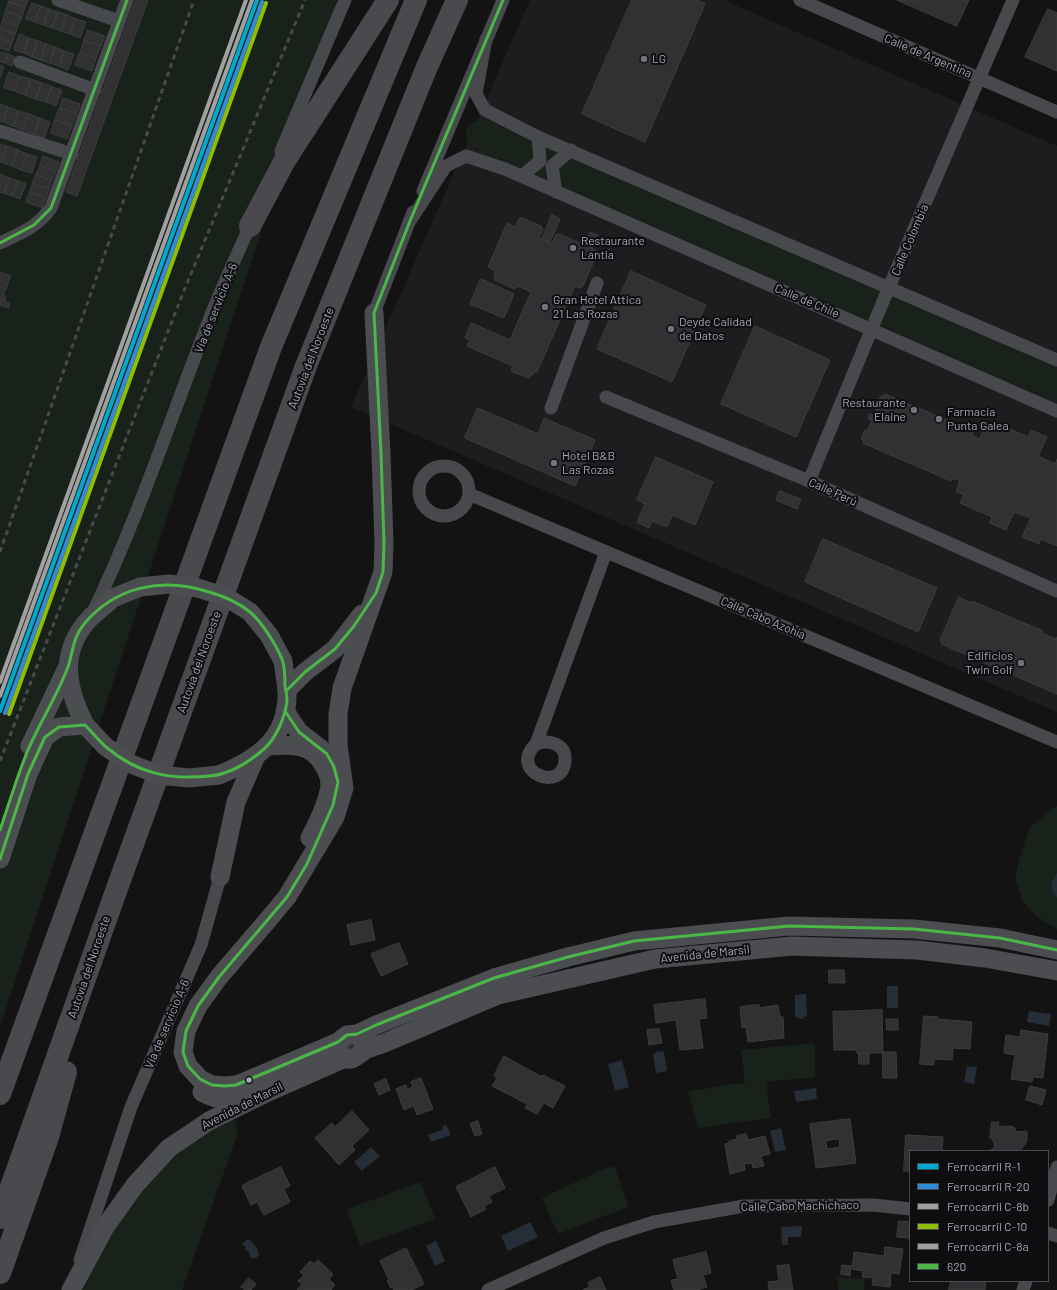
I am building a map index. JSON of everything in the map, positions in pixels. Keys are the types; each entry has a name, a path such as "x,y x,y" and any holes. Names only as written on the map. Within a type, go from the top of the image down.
{"highway":[{"path":"250,226 284,162 388,0"},
{"path":"0,1094 271,347 416,0"},
{"name":"Autovía del Noroeste","path":"0,1218 115,894 306,366 426,69 457,0"},
{"path":"0,1273 48,1137 115,894"}],"street":[{"path":"58,0 119,21"},
{"path":"0,243 35,225 51,208 127,0"},
{"name":"Vía de servicio A-6","path":"91,617 112,574 137,513 214,309 345,0"},
{"name":"Vía de servicio A-6","path":"200,1079 188,1066 183,1052 186,1031 198,1006 219,977 282,903 335,817 344,788 338,745 338,714 342,688 383,572 384,543 374,313 410,221 503,0"},
{"name":"Calle de Argentina","path":"800,0 1057,112"},
{"name":"Calle Colombia","path":"808,481 889,287 1014,0"},
{"path":"486,39 476,94 485,110 538,137 1057,360"},
{"path":"20,62 95,90"},
{"path":"0,131 72,154"},
{"path":"522,176 540,161 538,137"},
{"path":"556,192 552,166 571,150"},
{"name":"Calle de Chile","path":"410,221 446,166 466,156 522,176 1057,411"},
{"path":"0,232 18,234"},
{"path":"551,408 597,282"},
{"name":"Calle Perú","path":"606,397 808,481 1057,591"},
{"name":"Calle Cabo Azohía","path":"469,494 1057,742"},
{"path":"536,744 606,552"},
{"path":"0,830 28,750 68,666 75,640 83,625 113,598 140,587 169,584 198,588 226,597 250,612 269,635 283,661 288,700 279,730 262,751 239,767 219,775 189,778 159,775 131,764 125,760 106,747 85,725 76,707 70,687 68,666"},
{"name":"Vía de servicio A-6","path":"287,690 305,672 335,649 354,626 376,592"},
{"name":"Vía de servicio A-6","path":"285,711 299,732 327,754 334,767 338,782 333,805 307,864"},
{"path":"0,859 28,774 45,737 58,727 85,725"},
{"name":"Vía de servicio A-6","path":"70,1290 131,1106 201,945 220,877 236,802 262,751 288,744 307,748 321,759 328,771 330,785 324,807 300,860 262,916 214,971 192,1001 180,1023 176,1040 176,1057 180,1071 194,1087 210,1096 230,1100 268,1092"},
{"name":"Avenida de Marsil","path":"361,1042 376,1025 494,978 568,957 634,941 790,926 914,929 1000,938 1057,950"},
{"name":"Avenida de Marsil","path":"361,1042 498,995 655,959 792,946 917,950 985,958 1057,972"},
{"path":"342,1050 351,1059 356,1057 361,1042"},
{"name":"Avenida de Marsil","path":"70,1290 105,1226 134,1185 169,1148 209,1121 268,1092 342,1050"},
{"name":"Avenida de Marsil","path":"200,1079 212,1085 236,1085 342,1050"},
{"path":"1049,1196 1057,1167"},
{"name":"Calle Cabo Machichaco","path":"488,1290 604,1238 654,1222 744,1206 874,1205 909,1209"}],"shaded area":[{"path":"0,0 337,0 0,1027"},
{"path":"530,0 728,0 728,2 1057,146 1057,712 351,407"},
{"path":"483,119 1057,369 1057,402 473,147 467,137 467,129 472,123"},
{"path":"1057,806 1057,929 1036,916 1022,900 1015,877 1030,827"},
{"path":"1057,873 1057,897 1054,895 1051,884"},
{"path":"887,986 898,986 898,1008 887,1008"},
{"path":"806,994 807,1016 804,1017 804,1019 799,1019 798,1017 795,1017 795,995"},
{"path":"1029,1011 1051,1014 1049,1026 1027,1022"},
{"path":"815,1043 815,1077 766,1082 771,1118 698,1128 688,1092 745,1083 741,1050"},
{"path":"658,1051 664,1052 667,1071 656,1073 653,1054"},
{"path":"622,1060 629,1087 615,1091 608,1064"},
{"path":"967,1066 977,1067 974,1084 964,1082"},
{"path":"816,1088 817,1099 796,1102 794,1091"},
{"path":"234,1117 238,1133 182,1290 79,1290 122,1211 150,1174 197,1136"},
{"path":"443,1126 447,1126 451,1135 431,1142 428,1135 442,1130"},
{"path":"781,1128 786,1150 775,1152 770,1131"},
{"path":"371,1147 380,1156 362,1171 354,1162"},
{"path":"615,1166 628,1207 558,1234 542,1198 599,1171"},
{"path":"421,1182 435,1219 360,1246 347,1209"},
{"path":"530,1222 538,1237 508,1251 501,1236"},
{"path":"802,1226 801,1237 788,1237 788,1245 782,1245 781,1227"},
{"path":"248,1239 254,1244 258,1251 259,1255 256,1258 251,1258 248,1251 245,1249 245,1245 243,1246 242,1244"},
{"path":"436,1241 445,1261 435,1266 426,1246"},
{"path":"837,1277 865,1279 864,1290 838,1290"}],"building":[{"path":"10,0 28,0 25,7 9,2"},
{"path":"136,0 148,0 77,196 66,192"},
{"name":"LG","path":"632,0 697,0 705,4 645,142 582,114"},
{"path":"897,0 969,0 957,26"},
{"path":"9,2 25,7 22,17 6,11"},
{"path":"32,3 41,6 35,22 26,19"},
{"path":"41,6 49,9 44,25 35,22"},
{"path":"49,9 58,12 52,28 44,25"},
{"path":"1048,9 1057,13 1057,71 1025,57"},
{"path":"6,11 22,17 18,26 3,20"},
{"path":"58,12 67,15 61,31 52,28"},
{"path":"67,15 76,19 70,34 61,31"},
{"path":"76,19 86,22 80,38 70,34"},
{"path":"3,20 18,26 15,34 0,29"},
{"path":"0,29 15,34 12,43 0,38"},
{"path":"88,30 105,36 101,46 84,41"},
{"path":"20,34 29,38 24,53 14,50"},
{"path":"0,38 12,43 9,51 0,48"},
{"path":"29,38 38,41 32,57 24,53"},
{"path":"38,41 46,44 41,60 32,57"},
{"path":"84,41 101,46 96,58 80,53"},
{"path":"46,44 55,47 50,63 41,60"},
{"path":"55,47 64,51 59,66 50,63"},
{"path":"64,51 74,54 68,70 59,66"},
{"path":"0,52 8,54 5,63 0,62"},
{"path":"80,53 96,58 92,71 75,65"},
{"path":"8,54 15,57 12,66 5,63"},
{"path":"0,65 4,67 0,77"},
{"path":"9,72 20,76 15,91 4,88"},
{"path":"20,76 31,79 25,95 15,91"},
{"path":"31,79 42,83 36,99 25,95"},
{"path":"42,83 52,87 46,102 36,99"},
{"path":"52,87 62,90 56,106 46,102"},
{"path":"63,98 80,104 77,114 60,108"},
{"path":"0,104 8,107 3,122 0,121"},
{"path":"8,107 19,111 13,126 3,122"},
{"path":"60,108 77,114 72,126 55,120"},
{"path":"19,111 29,114 23,130 13,126"},
{"path":"29,114 40,118 34,134 23,130"},
{"path":"40,118 50,122 44,138 34,134"},
{"path":"55,120 72,126 67,139 51,133"},
{"path":"0,144 7,146 1,162 0,162"},
{"path":"7,146 18,150 12,166 1,162"},
{"path":"18,150 27,154 21,170 12,166"},
{"path":"27,154 37,157 32,173 21,170"},
{"path":"43,156 59,162 56,171 40,166"},
{"path":"40,166 56,171 52,180 36,175"},
{"path":"0,174 10,178 4,193 0,192"},
{"path":"36,175 52,180 49,189 33,183"},
{"path":"10,178 18,181 12,196 4,193"},
{"path":"18,181 26,184 20,199 12,196"},
{"path":"33,183 49,189 46,198 30,192"},
{"path":"30,192 46,198 42,208 26,202"},
{"path":"552,215 560,219 550,242 542,239"},
{"name":"Gran Hotel Attica 21 Las Rozas","path":"522,218 541,226 543,230 539,238 552,243 556,235 559,234 596,250 597,254 583,286 580,288 575,286 537,372 535,371 533,375 531,374 529,378 511,371 513,366 467,346 470,340 465,338 471,323 510,340 531,292 518,286 514,289 495,280 494,277 496,271 488,267 507,223 515,227 519,219"},
{"path":"590,232 598,235 592,248 584,245"},
{"path":"631,271 706,305 672,382 597,349"},
{"path":"0,272 11,276 3,295 6,296 5,300 0,299"},
{"path":"481,279 514,294 504,318 470,304"},
{"path":"0,299 10,303 8,308 0,305"},
{"path":"755,326 830,360 796,437 721,404"},
{"path":"885,394 973,431 972,435 980,439 984,428 992,431 996,423 1028,437 1031,430 1047,437 1038,456 1055,464 1057,459 1057,546 1041,539 1039,544 1022,537 1031,518 1014,512 1006,530 990,523 992,517 960,503 964,495 956,492 960,481 953,478 951,481 863,443 864,441 861,438 865,430 868,430 872,420 869,419 868,416 870,414 874,415 879,406 877,404 880,397"},
{"name":"Hotel B&B Las Rozas","path":"478,408 538,434 544,418 595,440 575,486 465,438"},
{"path":"656,457 713,482 695,525 672,515 667,527 652,521 649,528 637,522 645,504 637,500"},
{"path":"780,491 801,499 797,509 776,500"},
{"path":"823,539 937,588 918,632 805,582"},
{"name":"Edificios Twin Golf","path":"959,597 1043,631 1042,633 1056,639 1057,637 1057,694 941,644 942,642 940,641"},
{"path":"371,920 375,940 351,945 347,925"},
{"path":"399,943 408,964 381,976 371,954"},
{"path":"829,970 844,970 845,983 829,983"},
{"path":"705,999 707,1018 699,1019 703,1048 680,1050 676,1020 656,1023 654,1005"},
{"path":"759,1005 759,1008 778,1005 780,1017 783,1017 784,1038 748,1042 746,1027 742,1028 740,1007"},
{"path":"882,1010 883,1053 857,1053 856,1050 834,1050 833,1012"},
{"path":"924,1016 938,1017 938,1019 972,1022 970,1049 953,1048 952,1060 934,1059 934,1065 920,1064"},
{"path":"886,1019 898,1019 898,1030 887,1030"},
{"path":"659,1029 662,1043 649,1045 647,1030"},
{"path":"1021,1030 1048,1034 1043,1078 1033,1077 1032,1082 1011,1079 1015,1055 1004,1053 1006,1035 1020,1037"},
{"path":"356,1042 356,1051 347,1052 347,1043"},
{"path":"883,1052 896,1052 897,1078 883,1078"},
{"path":"859,1053 869,1053 869,1064 859,1064"},
{"path":"504,1056 542,1077 543,1075 565,1086 553,1108 544,1103 537,1114 525,1108 527,1104 492,1086 497,1078 494,1076"},
{"path":"421,1078 433,1109 417,1115 414,1106 404,1110 396,1089 406,1085 407,1089 413,1087 411,1082"},
{"path":"386,1079 390,1090 379,1095 374,1084"},
{"path":"1030,1086 1046,1090 1042,1105 1026,1100"},
{"path":"352,1111 369,1130 352,1146 355,1150 339,1165 315,1138 332,1123 335,1127"},
{"path":"850,1119 856,1163 816,1168 810,1124","holes":["839,1139 840,1147 827,1149 826,1141"]},
{"path":"478,1121 482,1134 475,1136 470,1124"},
{"path":"992,1122 999,1122 998,1127 1011,1126 1015,1128 1015,1132 1027,1131 1027,1141 1021,1150 990,1150 995,1147 992,1138 990,1138"},
{"path":"746,1134 748,1140 765,1136 770,1154 761,1156 764,1166 753,1168 752,1163 744,1164 745,1170 730,1174 725,1144 729,1143 729,1141 737,1139 737,1136"},
{"path":"906,1135 943,1137 942,1150 909,1150 909,1171 904,1171"},
{"path":"281,1167 290,1186 284,1189 290,1202 264,1215 257,1202 251,1205 242,1186"},
{"path":"495,1167 505,1188 489,1196 492,1202 484,1206 486,1209 471,1217 456,1187"},
{"path":"899,1221 909,1222 909,1238 897,1237"},
{"path":"885,1247 903,1249 899,1274 891,1273 890,1287 872,1285 873,1278 862,1277 863,1271 852,1269 854,1252 884,1256"},
{"path":"406,1248 424,1284 411,1290 394,1290 387,1281 389,1280 380,1261"},
{"path":"706,1252 711,1273 703,1275 707,1287 697,1290 674,1290 671,1280 678,1279 673,1260"},
{"path":"318,1260 333,1274 329,1279 335,1285 331,1290 297,1290 302,1284 298,1281 304,1275 300,1272 310,1261 314,1264"},
{"path":"789,1265 793,1290 769,1290 768,1282 779,1281 777,1266"},
{"path":"842,1265 851,1266 850,1276 841,1274"},
{"path":"600,1277 606,1290 582,1290 590,1287 588,1283"},
{"path":"249,1278 256,1284 251,1290 245,1290 241,1287"},
{"path":"951,1282 986,1282 985,1290 949,1290"}],"railway":[{"path":"0,552 194,0"},
{"path":"0,761 183,293 305,0"}],"rail line":[{"name":"C-8a","path":"0,682 246,0"},
{"name":"C-8b","path":"0,696 252,0"},
{"name":"R-1","path":"0,711 257,0"},
{"name":"R-20","path":"5,713 262,2"},
{"name":"C-10","path":"9,714 266,3"}],"transit line":[{"name":"620","path":"0,243 34,225 51,208 127,0"},
{"name":"620","path":"287,690 305,672 335,649 354,626 376,593 383,572 384,543 381,453 374,313 410,221 503,0"},
{"name":"620","path":"0,830 24,760 64,678 80,629 97,611 110,601 125,593 141,588 174,585 209,592 225,597 245,608 255,616 276,647 282,659 287,699 286,707 279,727 264,749 246,763 218,775 195,777 168,776 142,769 118,756 103,745 85,725 59,727 45,737 28,774 0,859"},
{"name":"620","path":"285,711 299,732 327,754 334,767 338,782 333,805 307,864 287,897 219,977 198,1006 186,1031 183,1052 188,1066 200,1079 212,1085 236,1085 338,1042 347,1035 357,1034 494,978 568,957 634,941 789,926 914,929 1000,938 1057,950"}],"place":[{"name":"LG","path":"644,59"},
{"name":"Restaurante Lantia","path":"573,248"},
{"name":"Gran Hotel Attica 21 Las Rozas","path":"545,307"},
{"name":"Deyde Calidad de Datos","path":"671,329"},
{"name":"Restaurante Elaine","path":"914,410"},
{"name":"Farmacia Punta Galea","path":"939,419"},
{"name":"Hotel B&B Las Rozas","path":"554,463"},
{"name":"Edificios Twin Golf","path":"1021,663"}]}
